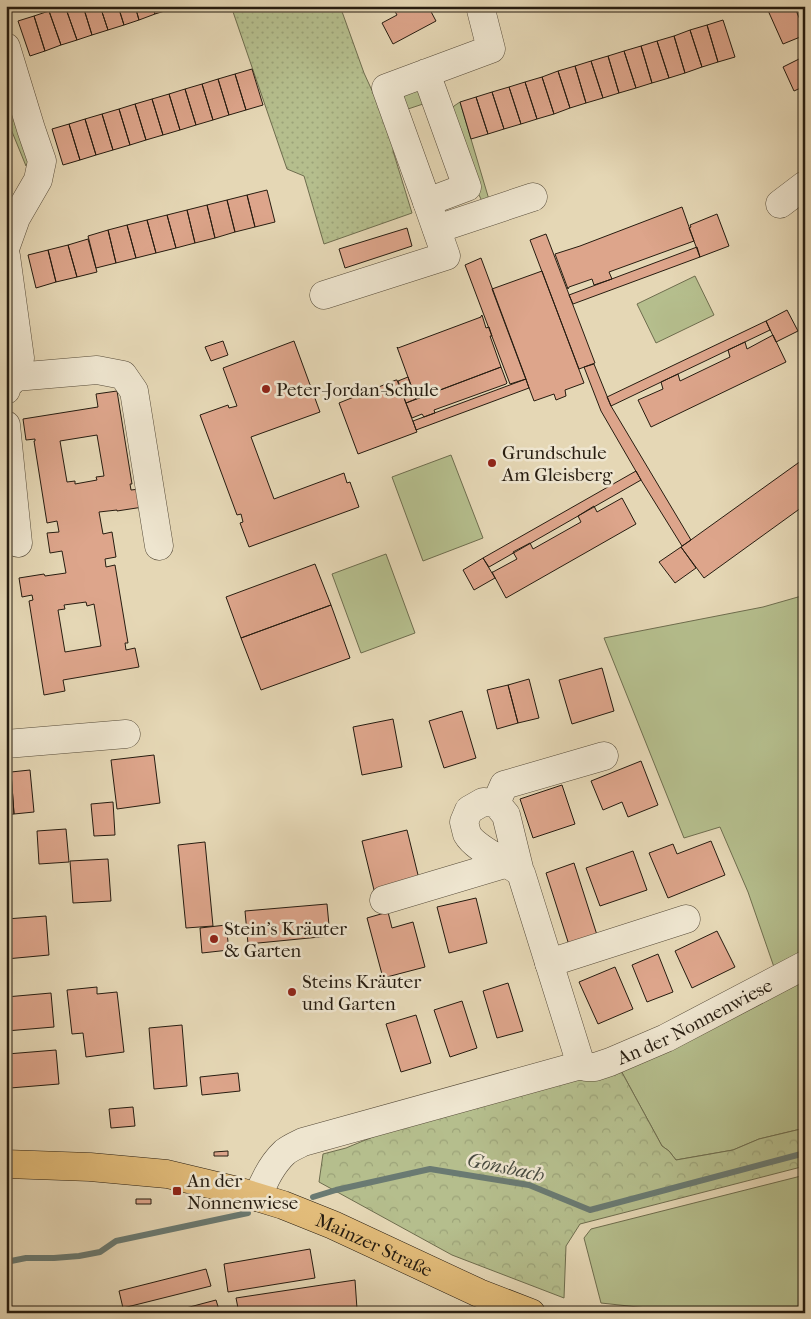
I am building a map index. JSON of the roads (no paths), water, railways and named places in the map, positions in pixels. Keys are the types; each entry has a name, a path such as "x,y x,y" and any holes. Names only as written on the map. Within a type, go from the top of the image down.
{"main road":[{"name":"Mainzer Straße","path":"6,1164 90,1167 167,1174 234,1190 283,1205 333,1225 479,1293 531,1313"}],"street":[{"path":"324,295 446,256 386,88 492,49 480,6"},
{"path":"6,47 42,161 38,180 16,218 6,246"},
{"path":"426,73 467,187 427,202"},
{"path":"780,204 805,186"},
{"path":"436,229 534,197"},
{"path":"6,256 14,374 97,370 123,375 134,391 159,546"},
{"path":"6,425 18,543"},
{"path":"6,744 126,734"},
{"path":"496,803 504,785 604,756"},
{"path":"514,867 480,847 468,835 464,822 469,810 483,802 496,803 506,815 514,867 549,964 581,1065"},
{"path":"384,900 514,867"},
{"path":"549,964 686,919"},
{"name":"An der Nonnenwiese","path":"258,1197 264,1180 275,1163 286,1151 303,1142 581,1065 595,1067 610,1062 666,1038 805,965"}],"waterway":[{"name":"Gonsbach","path":"313,1197 430,1169 529,1185 590,1210 805,1153"},
{"name":"Gonsbach","path":"6,1262 26,1258 79,1256 100,1252 116,1241 248,1213"}],"place":[{"name":"Peter-Jordan-Schule","path":"266,389"},
{"name":"Grundschule Am Gleisberg","path":"492,463"},
{"name":"Stein's Kräuter & Garten","path":"214,939"},
{"name":"Steins Kräuter und Garten","path":"292,992"},
{"name":"An der Nonnenwiese","path":"177,1191"}]}
